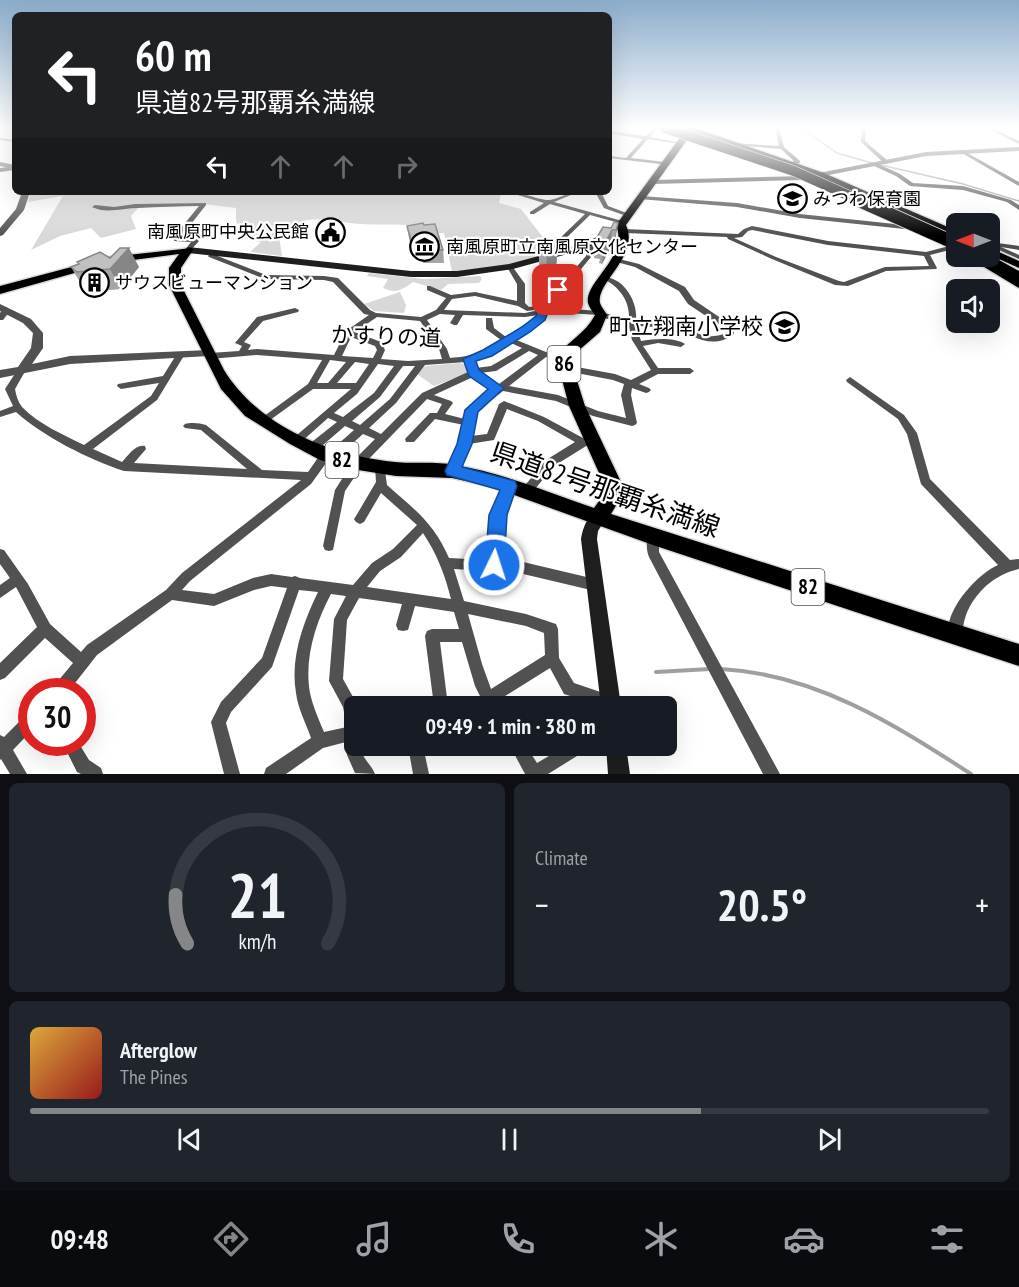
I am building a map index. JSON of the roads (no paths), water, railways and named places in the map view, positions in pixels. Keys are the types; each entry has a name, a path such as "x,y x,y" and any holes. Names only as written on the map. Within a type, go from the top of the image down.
{"highway":[{"path":"771,164 803,175 946,239"},
{"path":"779,164 808,174 946,238"},
{"path":"1000,261 1019,271"},
{"path":"1000,266 1019,277"}],"main road":[{"path":"0,285 112,256 164,249 215,252 411,274 457,274 510,267 592,243 624,223 666,164"},
{"path":"767,164 946,239"},
{"path":"791,164 821,175 946,238"},
{"path":"600,314 593,299 623,246 624,223"},
{"path":"0,290 109,260 188,250"},
{"name":"県道82号那覇糸満線","path":"188,250 175,268 175,285 226,385 237,399 263,421 296,440 323,453 358,463 380,475 453,471 509,486 653,537 1019,655"},
{"path":"1000,256 1019,265"},
{"path":"990,267 1019,284"},
{"name":"86","path":"598,518 611,499 612,489 607,468 586,440 565,363 574,345 595,328 600,314"},
{"path":"598,518 590,530 589,539 609,696"},
{"path":"617,756 620,774"}],"street":[{"path":"654,182 803,178 873,164"},
{"path":"874,164 912,184 963,188 1009,201 1019,208"},
{"path":"985,164 1019,184"},
{"path":"0,233 20,210 25,195"},
{"path":"523,195 624,223 730,238 803,270 845,284 885,269 934,268 926,254"},
{"path":"532,213 549,201 566,195"},
{"path":"600,195 606,207 624,223"},
{"path":"641,198 737,205 800,216 916,228"},
{"path":"95,207 114,209 135,206 204,204 175,238 196,241 188,250"},
{"path":"563,252 559,248 559,242 589,213"},
{"path":"730,238 740,236 749,228 753,228 828,243 926,254 946,247"},
{"path":"469,359 488,353 541,318 544,309 589,256 592,243"},
{"path":"1000,245 1019,248"},
{"path":"1000,248 1019,257"},
{"path":"215,252 211,256 265,277 335,280 367,312 375,315 422,319 439,312 525,315 544,309"},
{"path":"430,288 450,297 475,294 521,304 527,309 600,314 630,322 672,326 709,339 730,334 731,329 691,302 682,290 637,265 615,260"},
{"path":"510,267 520,284 521,304"},
{"path":"604,278 620,289 629,299 633,309 630,322 639,344 656,371"},
{"path":"439,312 450,297"},
{"path":"243,352 247,345 239,343 260,319 295,310"},
{"path":"2,312 27,321 38,333 38,348 10,389 18,408 85,450 123,467 311,476"},
{"path":"454,323 461,312"},
{"path":"263,421 311,386 349,333 375,315"},
{"path":"422,319 443,350 447,361"},
{"path":"489,320 490,329 509,341 565,363 615,377 646,390"},
{"path":"296,440 358,386 377,361 381,350 378,344 349,333"},
{"path":"639,344 658,341 681,344"},
{"path":"473,372 493,369 528,348"},
{"name":"かすりの道","path":"210,354 243,352 401,363 469,359 473,372 425,395 358,463 340,490 329,546"},
{"path":"85,450 154,398 181,354"},
{"path":"0,374 84,358 210,354"},
{"path":"453,471 472,410 498,387 544,354"},
{"path":"330,386 353,359"},
{"path":"68,678 92,650 170,594 186,577 311,476 343,422 376,395 401,363"},
{"path":"323,453 362,429 393,401 422,363"},
{"path":"473,372 498,387 558,398 596,414 632,423 626,395 631,383 656,371 690,371"},
{"path":"121,386 165,379"},
{"path":"850,380 901,417 912,433 925,481 1012,564 981,583 956,622 955,634"},
{"path":"311,386 358,386"},
{"path":"425,395 448,403 439,417"},
{"path":"483,399 504,404 586,440"},
{"path":"464,441 491,437 504,404"},
{"path":"0,414 18,408"},
{"path":"327,414 382,438"},
{"path":"410,439 433,415 468,423"},
{"path":"188,426 203,427 259,473"},
{"path":"526,492 550,463 586,440"},
{"path":"123,467 141,449"},
{"path":"360,519 380,475"},
{"path":"380,475 382,487 424,525 445,563 488,696"},
{"path":"494,565 498,515 509,486"},
{"path":"346,696 336,681 341,619 356,591 376,567 398,553 424,525"},
{"path":"653,537 653,553 772,774"},
{"path":"0,554 18,579 45,629 81,661"},
{"path":"445,563 494,565 566,576 595,585"},
{"path":"0,592 18,579"},
{"path":"170,594 214,600 253,584 271,580 385,594 526,620 551,629 552,659 569,689 588,696"},
{"path":"232,774 218,722 226,707 267,662 295,582"},
{"path":"320,741 303,693 302,666 309,628 328,587"},
{"path":"403,625 410,599"},
{"path":"0,673 45,629"},
{"path":"440,696 432,636 467,635"},
{"path":"500,696 552,659"},
{"path":"18,732 1,748 19,774"},
{"path":"272,774 320,741 344,735"},
{"path":"76,756 84,771"},
{"path":"355,756 356,764 367,774"},
{"path":"418,756 421,774"},
{"path":"524,756 534,774 564,756"}],"waterway":[{"path":"881,165 963,184 1019,201"},
{"path":"656,672 710,669"},
{"path":"721,669 789,680 821,691 883,720 971,774"}],"place":[{"name":"みつわ保育園","path":"792,199"},
{"name":"南風原町中央公民館","path":"330,232"},
{"name":"南風原町立南風原文化センター","path":"425,247"},
{"name":"サウスビューマンション","path":"94,283"},
{"name":"町立翔南小学校","path":"784,326"}]}
